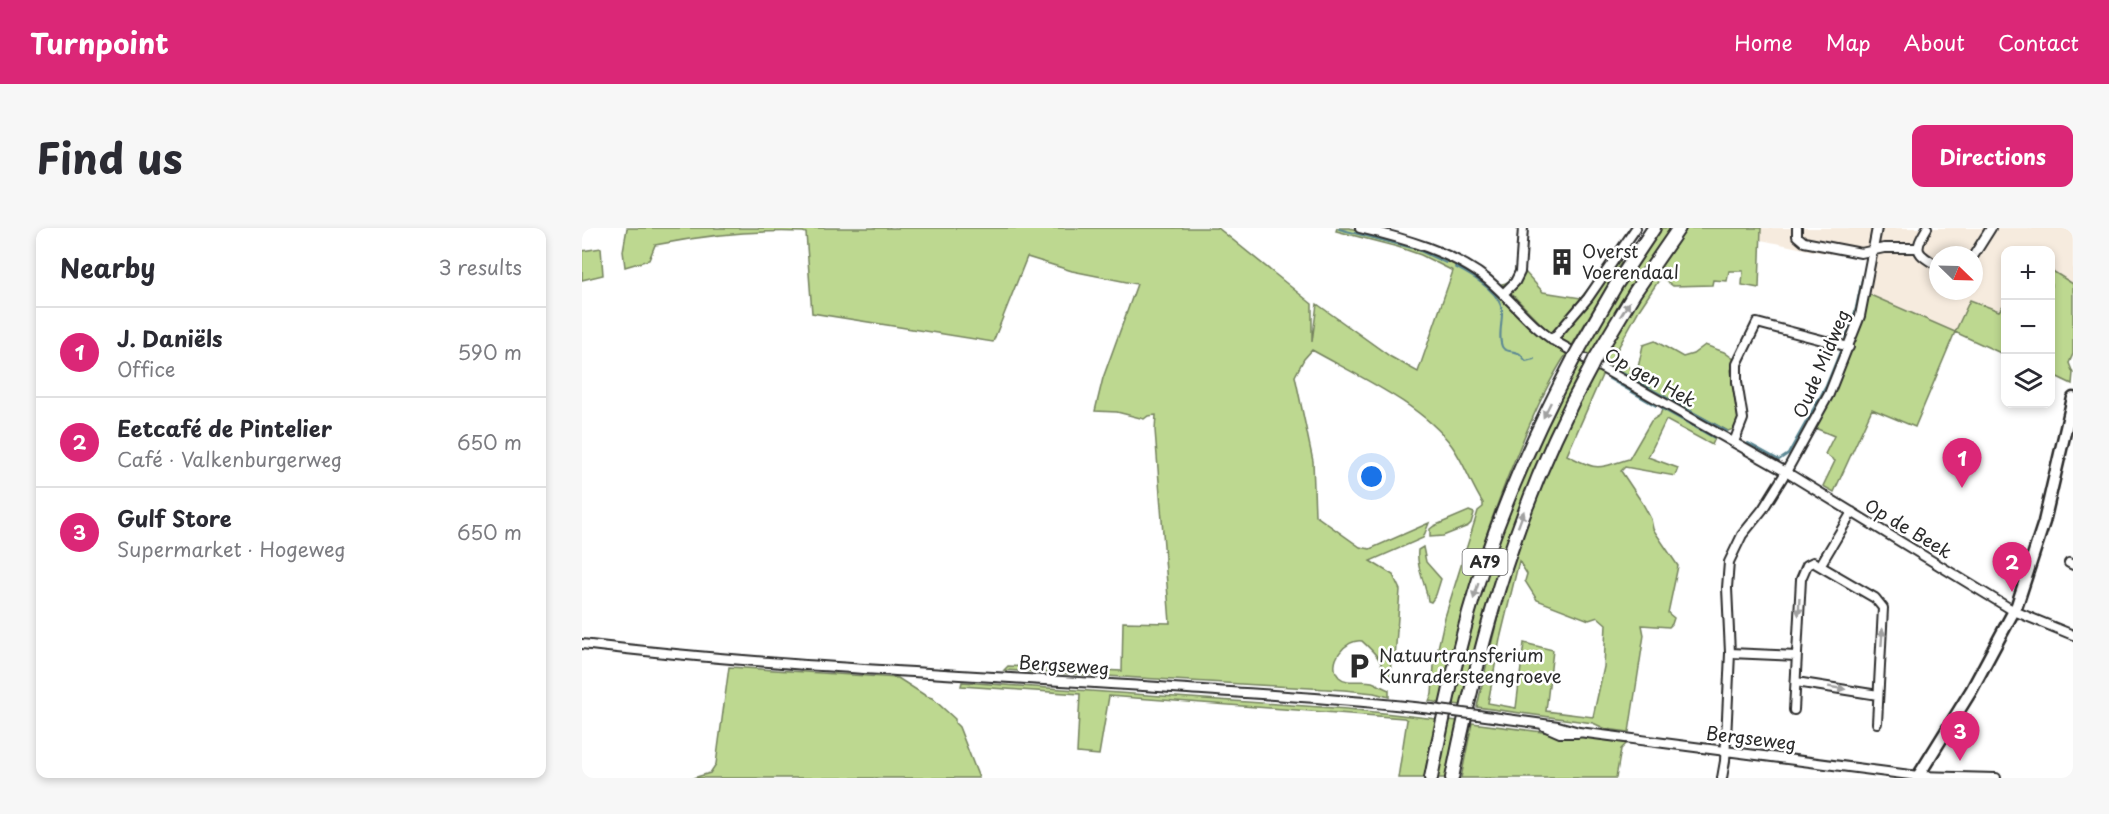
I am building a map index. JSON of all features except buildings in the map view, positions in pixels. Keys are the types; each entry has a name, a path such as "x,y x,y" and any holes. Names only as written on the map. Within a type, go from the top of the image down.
{"highway":[{"name":"A79","path":"1431,778 1470,611 1490,548 1525,459 1576,353 1616,285 1654,228"},
{"name":"A79","path":"1452,778 1478,659 1505,564 1544,463 1566,414 1593,363 1635,292 1679,228"}],"main road":[{"path":"1918,777 1971,691 2014,611 2042,530 2073,398"}],"street":[{"name":"Op gen Hek","path":"1360,228 1412,241 1457,261 1482,276 1552,340 1786,472"},
{"path":"1503,294 1515,282 1520,272 1523,228"},
{"path":"1552,340 1588,298 1636,228"},
{"path":"1797,228 1797,236 1804,242 1862,253 1884,248 1917,248"},
{"name":"Oude Midweg","path":"1722,778 1725,761 1730,653 1727,588 1729,562 1742,535 1763,509 1820,412 1849,347 1860,316 1877,228"},
{"path":"1927,228 1917,248 1922,257 1929,261"},
{"path":"1980,246 1991,228"},
{"path":"1734,442 1743,419 1737,382 1737,364 1757,323 1849,347"},
{"name":"Op de Beek","path":"1786,472 2014,611 2073,635"},
{"path":"1821,564 1852,512"},
{"path":"1794,710 1802,573 1807,565 1813,562 1821,564 1875,598 1883,608 1876,723"},
{"name":"Bergseweg","path":"582,644 725,659 1370,702 1918,777 1996,778"},
{"path":"1730,653 1797,657"},
{"path":"1796,682 1878,695"}],"shaded area":[{"path":"1761,228 2073,228 2073,284 2055,273 2055,246 2001,246 2001,308 1999,311 1970,300 1955,332 1868,294 1876,260 1813,251 1761,240"}],"green space":[{"path":"627,228 1218,228 1312,304 1312,342 1317,304 1391,357 1418,372 1453,271 1421,255 1398,247 1336,231 1337,228 1349,228 1393,238 1456,265 1461,265 1483,279 1534,330 1567,353 1537,408 1485,538 1456,636 1440,703 1429,701 1432,694 1434,666 1445,617 1478,511 1483,507 1483,503 1452,446 1424,417 1388,392 1312,350 1295,376 1313,461 1315,515 1360,547 1370,549 1429,523 1423,538 1370,561 1393,575 1400,590 1395,658 1391,658 1390,681 1384,677 1384,671 1377,657 1362,641 1350,643 1344,647 1336,659 1336,671 1339,677 1350,681 1372,682 1389,690 1389,697 1344,690 1004,670 1008,666 1122,671 1123,622 1170,623 1155,430 1156,415 1144,419 1117,412 1095,411 1103,378 1137,284 1072,271 1027,257 993,342 812,313 806,233 803,232 729,234 655,245 649,260 625,267 623,251"},
{"path":"1659,228 1674,228 1541,459 1492,587 1461,705 1453,704 1481,591 1514,493 1560,392 1617,292"},
{"path":"1687,228 1761,228 1759,288 1742,285 1743,271 1729,271 1727,281 1713,280 1712,285 1673,286 1661,277 1639,310 1617,350 1618,359 1632,372 1629,377 1599,362 1645,287"},
{"path":"601,248 603,275 582,280 582,251"},
{"path":"1614,256 1621,263 1571,347 1550,333 1502,284 1511,279 1517,263 1543,292 1581,298"},
{"path":"1869,258 1876,260 1868,294 1955,332 1915,427 1872,409 1834,492 1823,486 1835,461 1825,454 1834,436 1808,425 1844,343"},
{"path":"2055,273 2073,284 2073,354 2069,363 2073,373 2072,384 2055,376"},
{"path":"1970,300 1999,311 2001,308 2001,353 1955,332"},
{"path":"1655,341 1683,357 1693,354 1705,345 1724,352 1735,360 1731,370 1738,419 1734,428 1728,431 1635,381 1643,345"},
{"path":"1595,369 1603,373 1567,455 1585,464 1597,467 1629,459 1651,421 1660,415 1663,407 1716,436 1712,445 1666,420 1648,457 1678,468 1675,476 1625,467 1621,471 1643,504 1651,519 1653,529 1678,566 1668,613 1674,618 1672,624 1669,627 1642,625 1644,635 1629,732 1606,729 1593,723 1477,707 1501,605 1523,533 1544,477","holes":["1519,561 1527,574 1525,581 1537,600 1589,620 1598,617 1606,624 1604,667 1593,717 1546,711 1553,650 1524,643 1516,708 1488,703 1500,639"]},
{"path":"1469,511 1474,513 1468,526 1443,536 1430,537 1430,529 1434,526"},
{"path":"1423,547 1426,562 1441,579 1431,602 1428,601 1418,563 1418,550"},
{"path":"729,667 898,678 932,698 955,719 979,778 693,778 710,773 716,764"},
{"path":"962,682 1348,709 1436,719 1424,778 1398,778 1407,720 1404,718 1109,696 1099,755 1077,753 1080,694 961,686"},
{"path":"1449,720 1458,721 1447,778 1437,778"},
{"path":"1472,723 1627,743 1621,749 1616,778 1461,778"}],"waterway":[{"path":"1339,229 1416,249 1446,263"},
{"path":"1455,267 1469,274 1496,296 1502,310 1500,340 1503,348 1520,354 1526,361 1534,359"},
{"path":"1845,339 1855,312 1862,279"},
{"path":"1748,443 1779,460 1788,454 1826,386 1841,349"},
{"path":"1614,368 1727,431"},
{"path":"1609,379 1656,406"},
{"path":"1662,409 1714,438"}],"place":[{"name":"Overst Voerendaal","path":"1562,262"},
{"name":"J. Daniëls","path":"1962,488"},
{"name":"Eetcafé de Pintelier","path":"2012,592"},
{"name":"Natuurtransferium Kunradersteengroeve","path":"1359,666"},
{"name":"Gulf Store","path":"1960,761"}]}
